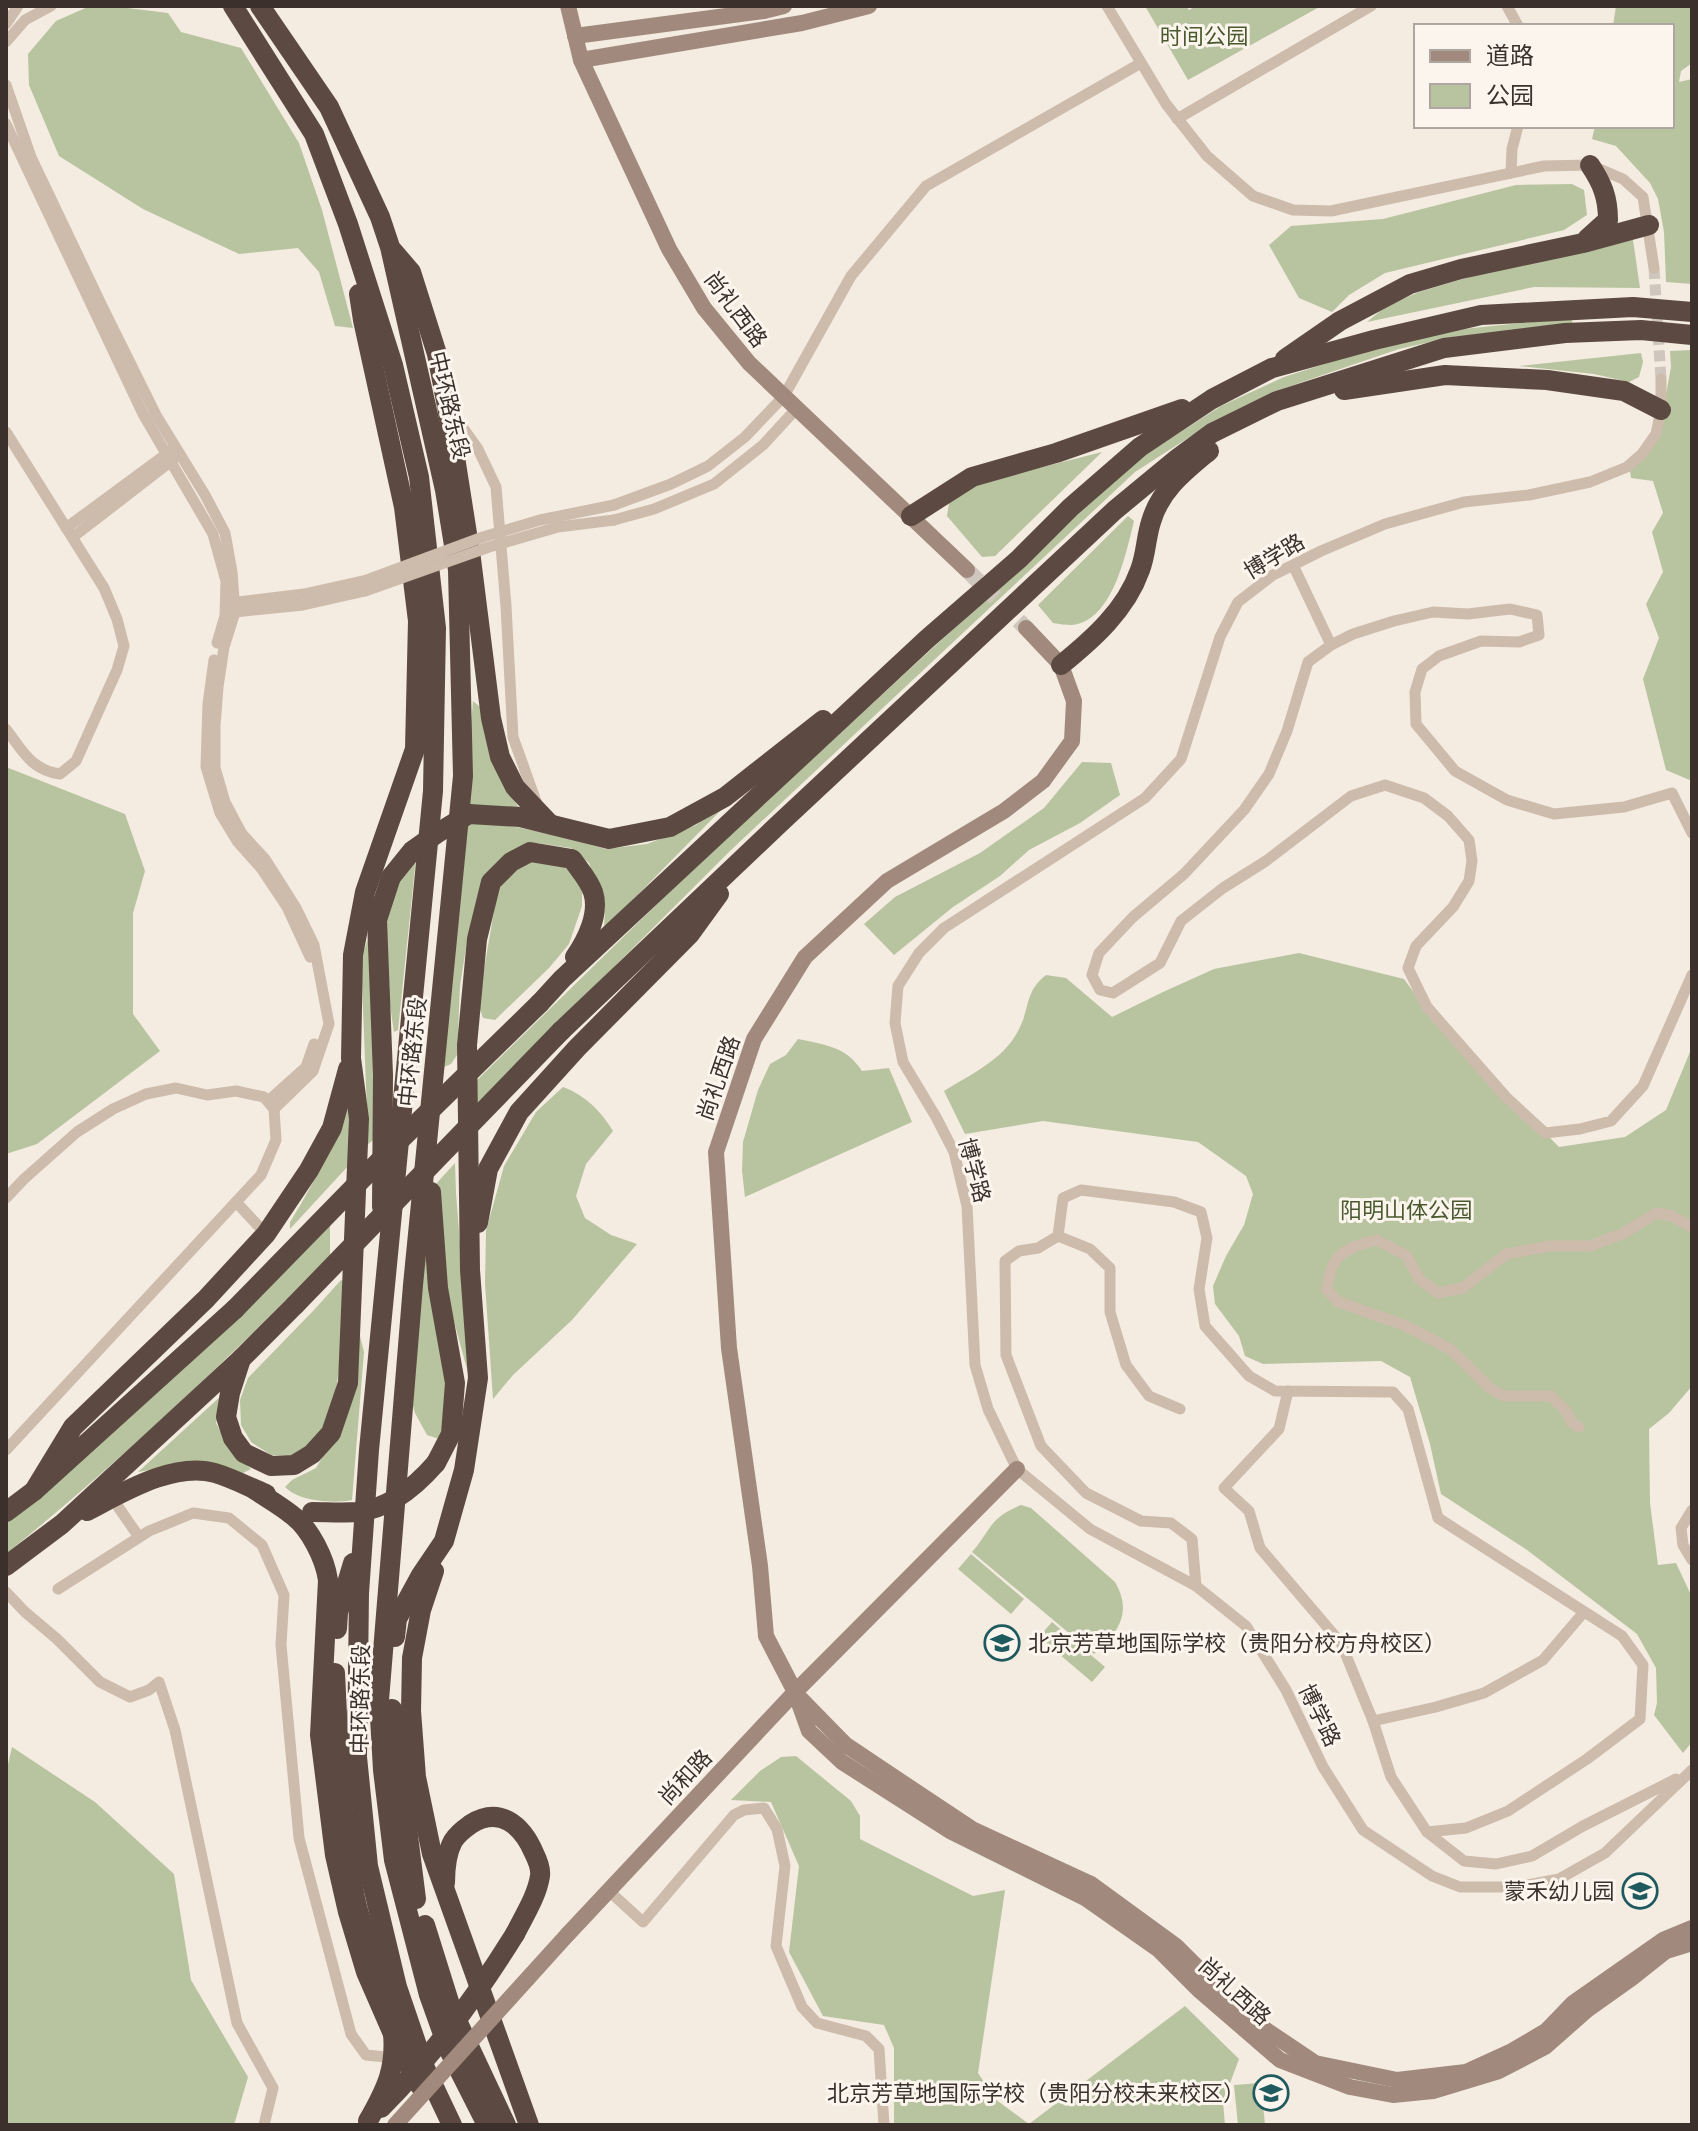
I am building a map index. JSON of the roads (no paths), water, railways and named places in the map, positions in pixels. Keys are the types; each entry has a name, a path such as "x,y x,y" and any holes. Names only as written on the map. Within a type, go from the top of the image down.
{"highway":[{"name":"中环路东段","path":"233,6 314,134 350,231 393,365 419,477 436,628 433,791 369,1450 359,1593 357,1757 368,1866 397,1987 424,2066 452,2125"},
{"name":"中环路东段","path":"260,6 329,107 380,217 390,247 445,490 458,570 463,776 411,1301 379,1700 383,1770 394,1860 429,1995 448,2048 487,2125"},
{"path":"1583,243 1608,220 1608,202 1602,183 1590,165"},
{"path":"6,1512 34,1491 235,1309 562,979 927,639 1140,447 1212,399 1272,368 1340,321 1410,284 1649,225"},
{"path":"241,1359 226,1417 233,1438 244,1453 271,1466 294,1465 312,1454 331,1433 348,1383 359,1119 351,1058 353,955 365,892 415,749 418,621 404,507 363,320 350,231"},
{"path":"390,247 411,272 437,354 471,559 491,718 500,757 515,787 545,819 564,829 609,839 670,827 725,797 927,639"},
{"path":"1272,368 1481,315 1633,307 1692,312"},
{"path":"6,1566 62,1524 241,1359 561,1031 751,851 1115,510 1212,433 1277,401 1444,348 1565,333 1641,330 1692,335"},
{"path":"1277,401 1445,375 1547,380 1624,391 1661,410"},
{"path":"911,516 972,477 1056,453 1212,399"},
{"path":"1061,665 1087,644 1119,609 1140,571 1152,518 1169,485 1249,415"},
{"path":"380,1356 383,1075 377,920 391,877 412,851 469,814 545,819"},
{"path":"470,1270 488,1169 519,1112 577,1048 690,934 751,851"},
{"path":"529,2125 432,1854 416,1777 411,1711 412,1658 421,1610 464,1470 478,1378 470,1270 467,1045 477,939 491,882 511,862 530,852 572,859 594,893 594,915 586,942 562,979"},
{"path":"34,1491 73,1427 206,1299 266,1234 309,1170 332,1128 351,1058"},
{"path":"62,1524 144,1481 183,1472 212,1472 312,1512 359,1512 384,1504 422,1479 436,1463 451,1434 455,1383 438,1288 426,1148"},
{"path":"255,1490 295,1517 326,1565 328,1580 320,1735 335,1855 366,1972 440,2125"},
{"path":"364,1529 338,1613 335,1678 344,1834 356,1901 389,2009 394,2049 390,2075 382,2097 366,2123"},
{"path":"429,1995 390,1694 397,1619 444,1541"},
{"path":"366,2123 405,2084 484,1984 515,1934 541,1874 527,1839 517,1827 503,1819 484,1816 462,1830 453,1841 445,1865 444,1891"},
{"path":"413,1878 451,2008 506,2125"}],"street":[{"path":"6,24 18,6"},
{"path":"6,42 25,20 51,6"},
{"name":"尚礼西路","path":"568,6 581,60 669,249 704,308 749,363 967,570"},
{"path":"575,36 784,6"},
{"path":"581,60 802,23 869,6"},
{"path":"1107,6 1177,119 1207,156 1253,196 1293,210 1331,211 1544,166 1590,165 1623,179 1643,197 1654,268"},
{"path":"1177,119 1371,6"},
{"path":"1507,6 1517,24"},
{"path":"366,585 483,537 526,524 614,505 671,484 708,466 745,437 784,396 851,276 926,186 1141,63"},
{"path":"6,85 31,157 213,534 226,581 230,609 216,648 208,704 206,767 220,813 237,841 261,868 287,907 310,953 321,1027 306,1067 271,1105"},
{"path":"6,124 143,414 173,454"},
{"path":"1511,173 1512,149 1517,128"},
{"name":"博学路","path":"1661,379 1661,410 1656,434 1642,454 1627,467 1590,482 1529,495 1464,502 1385,524 1273,575 1238,602 1220,637 1181,759 1145,798 944,928 919,953 898,986 895,1023 903,1062 954,1152 967,1206 975,1365 988,1409 1017,1469 1090,1529 1196,1586 1246,1626 1286,1690 1323,1767 1363,1830 1432,1876 1460,1887 1517,1887 1559,1879 1605,1853 1690,1772"},
{"path":"447,406 478,449 496,487 513,737 545,819"},
{"path":"230,609 303,605 558,527 614,520 654,509 714,484 763,445 797,408"},
{"path":"6,432 104,588 124,646 117,670 76,761 60,774 47,772 33,764 6,729"},
{"path":"70,533 173,454"},
{"path":"1293,565 1331,645"},
{"path":"1692,833 1672,793 1624,807 1554,814 1507,800 1455,771 1416,724 1415,692 1422,669 1439,656 1481,641 1519,642 1539,635 1537,615 1510,609 1468,614 1433,612 1394,621 1353,634 1308,662 1287,731 1269,774 1244,810 1184,874 1133,917 1099,953 1092,975 1100,990 1113,993 1160,963 1181,921 1351,796 1385,785 1424,798 1448,816 1469,840 1472,861 1469,881 1453,907 1416,946 1408,968 1427,1007 1506,1097 1545,1133 1611,1121 1643,1086 1692,975"},
{"name":"尚礼西路","path":"1026,628 1061,665 1074,701 1072,741 1043,781 1004,811 887,881 805,957 754,1039 716,1152 729,1348 760,1566 766,1636 795,1692 809,1731 842,1762 950,1831 1085,1898 1159,1950 1200,1991 1280,2060 1350,2087 1393,2095 1433,2091 1499,2071 1545,2047 1587,2010 1666,1951 1692,1943"},
{"path":"6,1198 77,1132 113,1109 146,1094 176,1088 207,1095 236,1091 264,1097 271,1105 276,1140 261,1175 6,1450"},
{"path":"1058,1236 1063,1198 1081,1190 1174,1202 1201,1212 1207,1238 1199,1289 1205,1326 1249,1376 1275,1391 1393,1392 1408,1409 1438,1518 1622,1636 1643,1665 1640,1719 1587,1759 1508,1811 1466,1828 1427,1832"},
{"path":"236,1202 266,1234"},
{"path":"1579,1427 1572,1423 1566,1411 1551,1396 1504,1396 1491,1389 1450,1349 1404,1325 1338,1302 1327,1290 1328,1276 1336,1258 1352,1246 1377,1240 1407,1256 1419,1279 1438,1293 1463,1288 1506,1254 1550,1246 1590,1246 1624,1233 1656,1213 1672,1216 1692,1227"},
{"path":"1058,1236 1090,1249 1110,1268 1110,1312 1126,1365 1149,1396 1180,1409"},
{"path":"1058,1236 1038,1248 1019,1251 1005,1261 1006,1355 1041,1446 1086,1493 1141,1521 1171,1523 1192,1539 1196,1586"},
{"path":"1288,1391 1279,1429 1224,1488 1249,1511 1260,1548 1341,1643 1373,1721 1391,1777 1427,1832 1464,1861 1496,1864 1532,1856 1583,1826 1690,1772"},
{"name":"尚和路","path":"395,2125 568,1934 795,1692 1017,1469"},
{"path":"112,1498 139,1537"},
{"path":"1692,1510 1681,1528 1683,1545 1692,1560"},
{"path":"58,1589 149,1531 193,1513 229,1518 262,1545 284,1595 281,1645 299,1838 351,2034 366,2055 398,2059 404,2055"},
{"path":"6,1592 100,1682 130,1697 149,1690 159,1682 175,1730 237,2023 273,2088 264,2125"},
{"path":"1373,1721 1484,1693 1543,1660 1584,1612"},
{"name":"尚礼西路","path":"795,1692 846,1745 972,1829 1091,1884 1176,1946 1247,2017 1315,2063 1397,2080 1466,2072 1546,2031 1573,2003 1663,1940 1692,1928"},
{"path":"609,1891 643,1922 734,1815 744,1810 764,1808 777,1829 785,1866 776,1946 802,2007 817,2023 866,2036 879,2049 884,2125"}],"tunnel":[{"path":"1654,268 1661,379"},
{"path":"967,570 1026,628"}],"place":[{"name":"北京芳草地国际学校（贵阳分校方舟校区）","path":"1002,1643"},
{"name":"蒙禾幼儿园","path":"1640,1891"},
{"name":"北京芳草地国际学校（贵阳分校未来校区）","path":"1271,2093"}],"park label":[{"name":"时间公园","path":"1204,36"},
{"name":"阳明山体公园","path":"1406,1210"}]}
